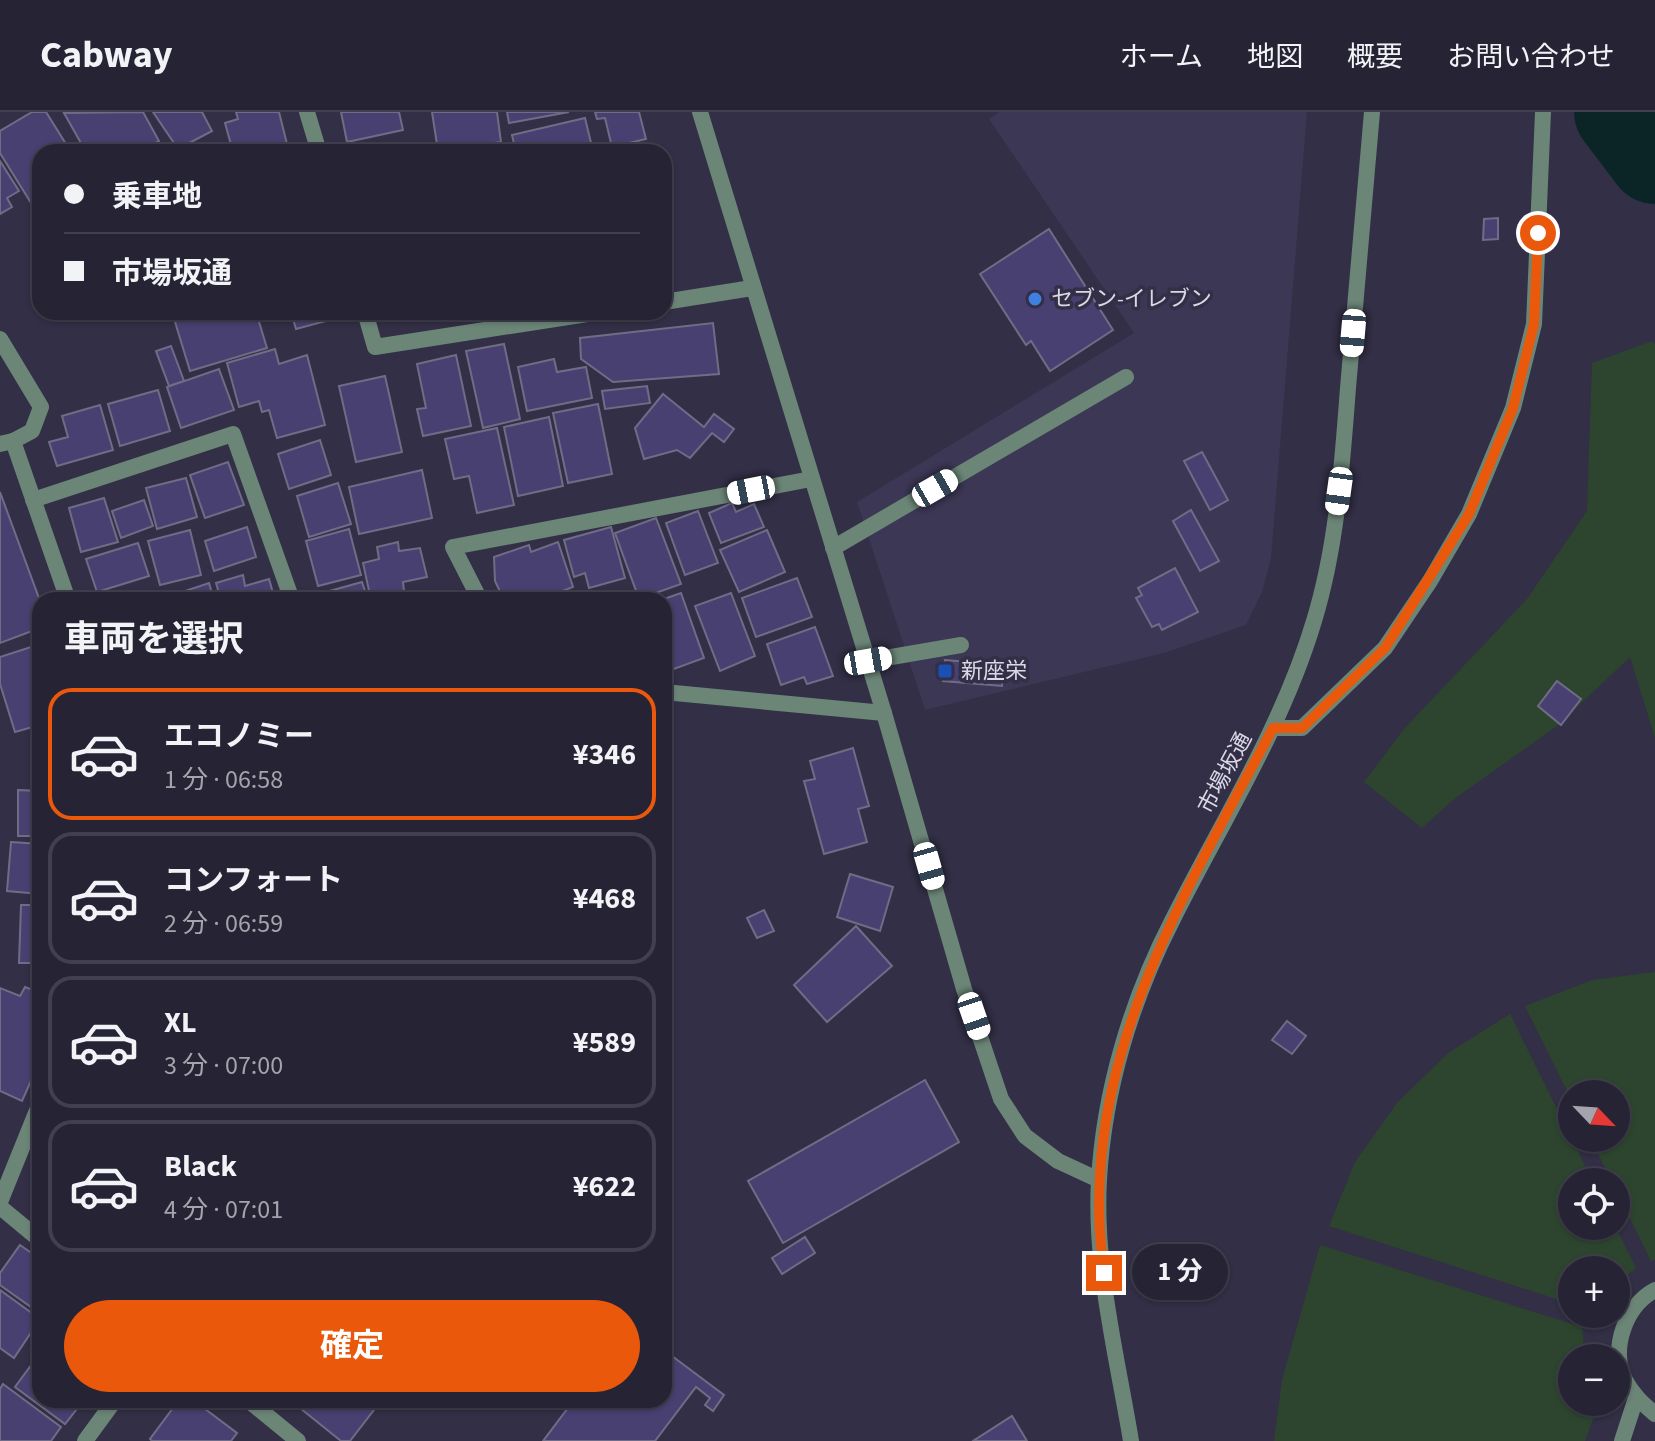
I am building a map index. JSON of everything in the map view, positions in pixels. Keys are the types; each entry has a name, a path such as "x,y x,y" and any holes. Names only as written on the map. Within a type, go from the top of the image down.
{"street":[{"path":"307,112 317,144"},
{"path":"700,112 884,713 964,989 1001,1099 1025,1136 1058,1161 1099,1180"},
{"name":"市場坂通","path":"1131,1441 1101,1251 1099,1180 1111,1086 1139,994 1170,925 1273,728 1314,622 1330,557 1339,491 1372,112"},
{"path":"1273,728 1302,728 1385,648 1430,581 1469,514 1513,408 1534,324 1543,112"},
{"path":"672,301 752,288"},
{"path":"367,320 375,347 549,320"},
{"path":"0,339 41,407 32,431 7,443 33,500 65,592"},
{"path":"833,548 1126,377"},
{"path":"33,500 233,434 289,592"},
{"path":"476,592 453,547 811,479"},
{"path":"868,661 961,645"},
{"path":"672,693 884,713"},
{"path":"32,1123 0,1205 32,1233"},
{"path":"1655,1290 1632,1310 1622,1331 1619,1354 1624,1377 1636,1398 1655,1414"},
{"path":"1622,1441 1636,1398"},
{"path":"85,1441 109,1408"},
{"path":"258,1408 298,1441"}],"shaded area":[{"path":"999,112 1307,112 1271,559 1262,592 1246,625 1164,653 925,710 857,502 1134,333 989,119"}],"green space":[{"path":"1652,341 1655,344 1655,738 1630,657 1557,726 1454,799 1422,828 1364,782 1404,729 1527,599 1587,511 1592,363"},
{"path":"1655,972 1655,1260 1651,1261 1630,1218 1630,1168 1605,1168 1597,1152 1630,1152 1630,1080 1562,1080 1525,1006 1592,980"},
{"path":"1510,1014 1558,1111 1558,1152 1578,1152 1586,1168 1558,1168 1558,1240 1622,1240 1630,1256 1558,1256 1558,1300 1329,1226 1355,1162 1397,1103 1448,1053"},
{"path":"1320,1245 1558,1319 1558,1328 1582,1328 1584,1344 1558,1344 1558,1416 1594,1416 1585,1441 1274,1441 1282,1380"},
{"path":"1630,1256 1636,1268 1630,1273"}],"building":[{"path":"32,112 46,112 66,144 32,144 31,203 0,153 0,131"},
{"path":"143,112 159,141 154,144 81,144 64,113"},
{"path":"153,112 202,112 212,131 187,144 175,144"},
{"path":"236,112 279,112 287,144 231,144 225,123 238,119"},
{"path":"341,112 399,112 403,130 347,142"},
{"path":"432,112 497,112 501,142 437,144"},
{"path":"507,112 569,112 509,123"},
{"path":"595,112 639,112 646,139 611,144 605,118 597,119"},
{"path":"585,118 591,144 514,144 512,135"},
{"path":"0,161 19,191 7,198 12,207 0,214"},
{"path":"1498,218 1498,239 1483,240 1484,219"},
{"path":"1049,229 1113,330 1050,371 1031,341 1026,345 980,274"},
{"path":"174,320 258,320 267,348 190,371"},
{"path":"293,320 330,320 296,329"},
{"path":"713,323 719,374 613,382 581,359 580,338"},
{"path":"504,344 520,419 483,428 466,351"},
{"path":"171,346 184,381 169,386 156,351"},
{"path":"275,349 279,364 307,355 325,425 277,438 269,410 262,412 259,401 239,407 227,363"},
{"path":"456,355 471,426 423,436 417,409 426,408 417,364"},
{"path":"554,359 557,372 586,367 592,398 527,411 518,367"},
{"path":"219,369 234,410 181,428 167,387"},
{"path":"385,376 402,452 356,462 339,386"},
{"path":"647,386 650,403 605,409 602,391"},
{"path":"158,390 170,431 120,446 108,404"},
{"path":"663,394 704,427 714,414 734,429 724,442 712,433 690,458 677,450 644,459 635,428"},
{"path":"598,404 612,474 568,483 553,413"},
{"path":"100,405 113,450 57,466 49,442 68,437 62,416"},
{"path":"549,417 563,486 518,496 504,427"},
{"path":"497,428 514,505 477,513 469,476 454,479 445,439"},
{"path":"320,440 331,475 289,489 278,454"},
{"path":"1202,452 1228,500 1210,510 1184,461"},
{"path":"228,462 244,505 205,518 190,475"},
{"path":"422,470 432,518 359,534 349,487"},
{"path":"186,478 197,517 157,529 146,488"},
{"path":"338,483 351,524 309,537 297,496"},
{"path":"0,492 37,592 32,592 32,631 0,643"},
{"path":"104,498 118,542 81,552 69,508"},
{"path":"144,500 153,526 121,538 112,511"},
{"path":"732,503 736,512 754,504 764,527 721,543 709,513"},
{"path":"1191,510 1219,561 1200,571 1173,521"},
{"path":"698,511 718,563 685,575 666,523"},
{"path":"656,518 681,584 659,592 636,592 615,533"},
{"path":"247,527 256,557 214,571 205,541"},
{"path":"611,527 625,578 589,588 585,573 574,577 564,540"},
{"path":"349,529 361,575 318,586 306,541"},
{"path":"190,530 201,575 160,585 148,541"},
{"path":"767,530 785,572 739,592 720,550"},
{"path":"398,542 399,551 420,548 427,577 403,582 404,592 369,592 363,563 379,559 377,547"},
{"path":"558,542 573,587 560,592 500,592 495,581 494,557 529,545 531,552"},
{"path":"138,543 149,576 97,592 86,559"},
{"path":"1175,568 1198,612 1162,630 1159,624 1152,627 1136,598 1142,595 1138,588"},
{"path":"243,575 245,586 269,579 273,592 219,592 216,583"},
{"path":"797,578 812,617 756,637 742,598"},
{"path":"362,582 365,592 326,592"},
{"path":"209,583 212,592 182,592"},
{"path":"681,593 704,658 672,670 672,596"},
{"path":"731,593 755,656 720,671 695,606"},
{"path":"815,627 833,676 807,684 804,677 781,685 767,644"},
{"path":"32,647 32,727 15,732 0,684 0,657"},
{"path":"945,660 1004,665 1002,686 943,681"},
{"path":"1557,681 1581,699 1561,725 1538,706"},
{"path":"853,748 869,806 858,809 867,842 824,854 804,781 815,779 810,761"},
{"path":"18,790 32,791 32,836 18,836"},
{"path":"11,842 32,843 32,893 7,891"},
{"path":"850,874 893,887 880,931 837,917"},
{"path":"21,905 32,905 32,963 19,963"},
{"path":"764,910 774,931 757,938 747,918"},
{"path":"856,926 892,966 827,1022 794,985"},
{"path":"25,987 32,990 32,1079 22,1101 0,1091 0,988 20,996"},
{"path":"1287,1021 1306,1036 1292,1054 1272,1040"},
{"path":"925,1080 959,1142 783,1243 748,1181"},
{"path":"805,1237 815,1253 782,1274 772,1258"},
{"path":"20,1245 32,1253 32,1308 0,1285 0,1273"},
{"path":"0,1290 32,1313 32,1331 14,1358 0,1348"},
{"path":"672,1356 724,1395 713,1411 705,1405 710,1398 696,1387 655,1441 543,1441 568,1408 672,1408"},
{"path":"32,1364 32,1400 15,1387"},
{"path":"3,1384 61,1427 51,1441 0,1441 0,1389"},
{"path":"43,1408 78,1408 65,1424"},
{"path":"173,1408 204,1408 237,1433 231,1441 150,1439"},
{"path":"300,1408 375,1408 350,1441 341,1441"},
{"path":"1012,1416 1027,1441 973,1441"}],"waterway":[{"path":"1621,112 1655,157"}],"place":[{"name":"セブン-イレブン","path":"1035,299"},
{"name":"新座栄","path":"945,671"}],"route":[{"path":"1104,1273 1099,1180 1111,1086 1139,994 1170,925 1273,728 1302,728 1385,648 1430,581 1469,514 1513,408 1534,324 1538,233"}]}
